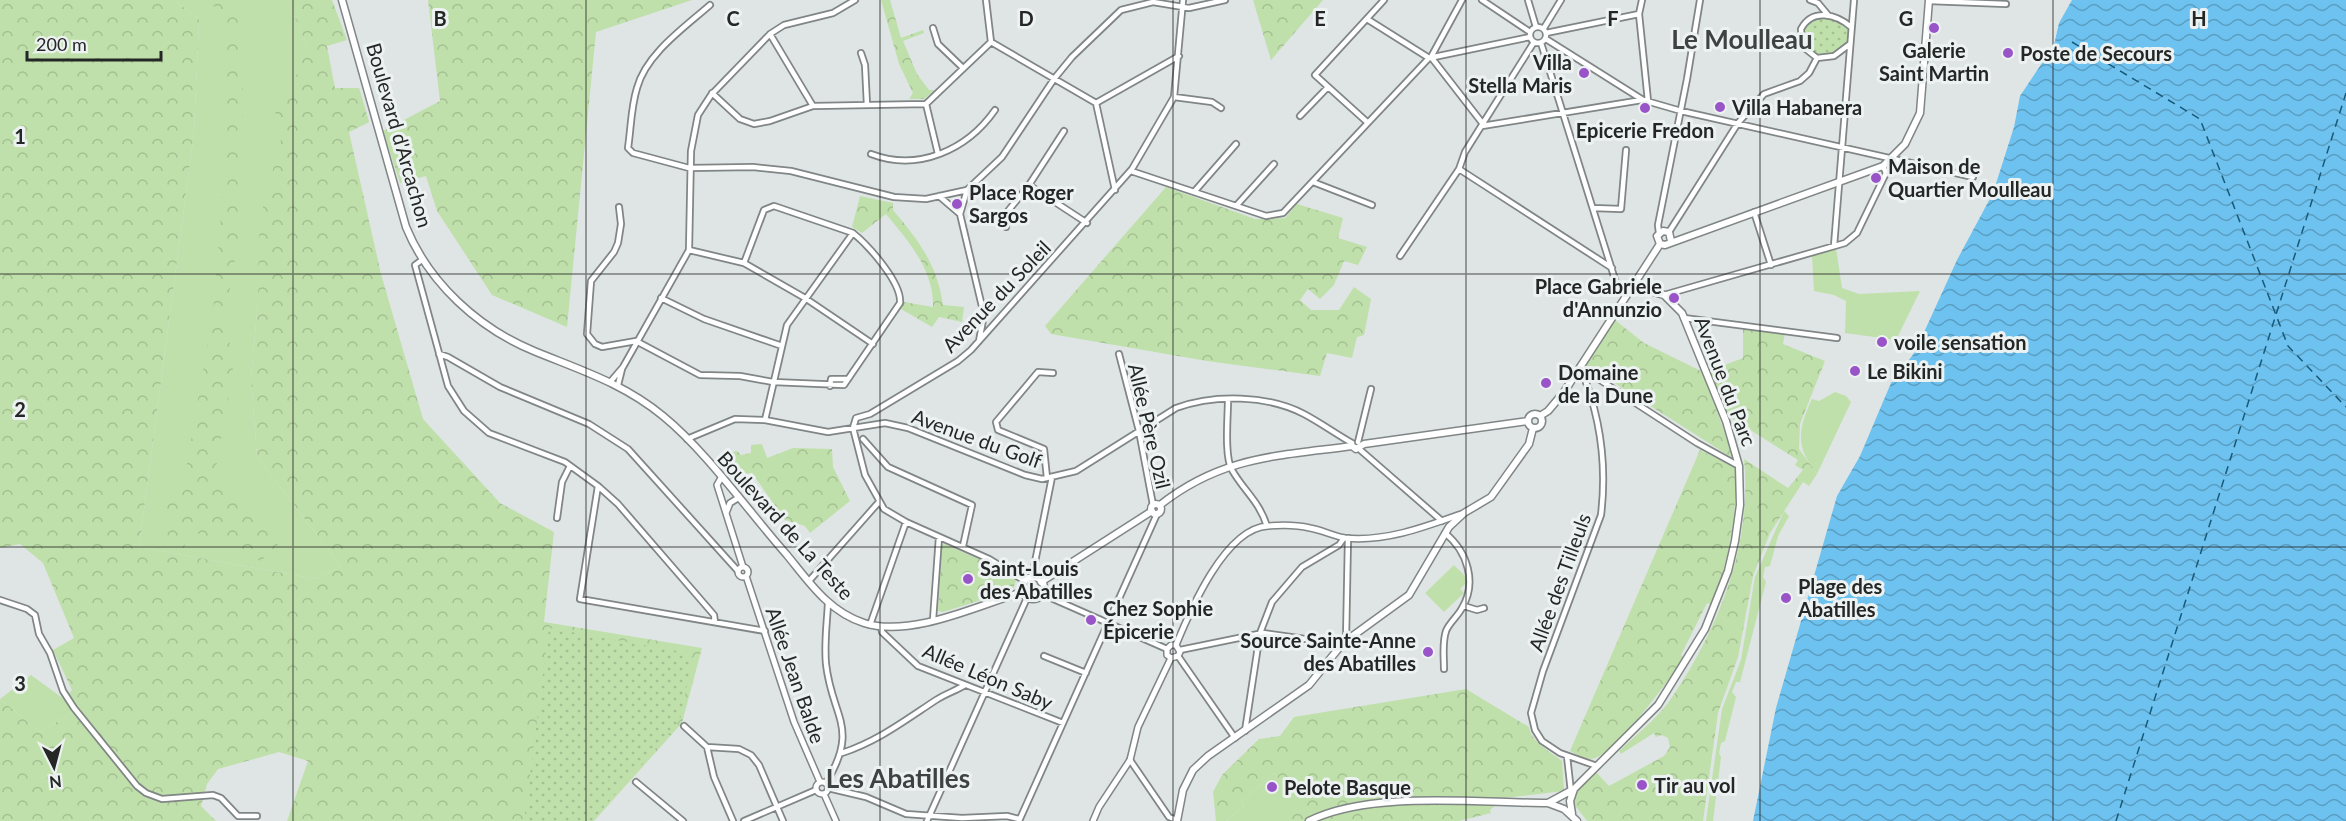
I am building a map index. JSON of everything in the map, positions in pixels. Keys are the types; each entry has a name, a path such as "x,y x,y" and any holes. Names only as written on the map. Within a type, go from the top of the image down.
{"main road":[{"name":"Boulevard d'Arcachon","path":"342,0 399,206 422,260 463,307 502,334 532,350 611,381 644,400 675,427"},
{"path":"1528,421 1532,414 1540,416 1548,411 1564,392 1660,244 1839,183 1883,166 1893,158 1914,130 1920,113 1929,0"},
{"path":"1660,244 1657,239 1659,232 1669,232 1671,241"},
{"path":"1633,286 1664,295"},
{"name":"Avenue du Parc","path":"1309,821 1344,808 1393,803 1548,803 1569,795 1658,705 1704,629 1719,598 1735,541 1740,505 1739,466 1726,421 1684,318 1674,303 1664,295"},
{"path":"1177,821 1183,790 1193,770 1309,685 1343,642 1409,595 1446,528 1464,513 1491,497 1529,444 1533,428 1542,423 1540,416"},
{"path":"1041,582 1042,594 1036,599 1027,598 1022,592 1028,579 1041,582 1184,489 1230,465 1258,458 1528,421"},
{"path":"1528,421 1533,428"},
{"name":"Boulevard de La Teste","path":"675,427 828,603 843,614 870,625 897,627 933,620 1022,592"},
{"path":"1563,809 1569,795"},
{"path":"1569,795 1572,814 1577,821"},
{"name":"Avenue du Parc","path":"1548,803 1572,814"}],"street":[{"path":"618,385 623,367 636,341 689,250 689,168 698,115 712,93 770,34 784,26 833,13 855,0"},
{"path":"986,0 991,42"},
{"path":"1184,0 1174,97 1212,102 1221,108"},
{"path":"980,341 984,315 960,213 967,190 1002,157 1054,79 1072,57 1121,10 1153,2 1189,8 1225,0"},
{"path":"1367,123 1315,75 1384,0"},
{"path":"1131,171 1266,216 1283,213 1430,58 1462,0"},
{"path":"1482,0 1530,34 1534,42"},
{"path":"1528,0 1536,27 1544,36 1646,100 1681,111 1973,177"},
{"path":"1561,0 1544,36 1563,113 1617,286 1626,297"},
{"path":"1642,0 1639,14 1646,100"},
{"path":"1659,232 1658,225 1700,0"},
{"path":"1810,0 1818,3 1828,15 1851,27"},
{"path":"1834,246 1854,0"},
{"path":"1929,0 2006,4"},
{"path":"710,5 648,65 635,96 628,148 633,153 689,168 753,167 792,171 894,197 939,196 967,190"},
{"path":"1400,256 1459,169 1465,152 1534,42 1544,36 1639,14"},
{"path":"1828,15 1812,17 1801,29 1802,46 1817,58 1834,56 1850,44"},
{"path":"1367,19 1430,58 1482,125"},
{"path":"1430,58 1530,34 1536,27"},
{"path":"933,28 938,44 963,68"},
{"path":"770,34 813,106"},
{"path":"712,93 740,119 754,124 813,106 926,104 991,42"},
{"path":"991,42 1096,103 1115,190"},
{"path":"861,54 865,65 867,105"},
{"path":"1096,103 1179,56"},
{"path":"1669,232 1738,123 1764,94 1800,81 1809,73 1817,58"},
{"path":"1300,116 1328,87"},
{"name":"Avenue du Soleil","path":"853,428 856,418 870,414 958,361 980,341 1131,171 1174,97"},
{"path":"1482,125 1646,100"},
{"path":"926,104 939,154"},
{"path":"870,154 898,161 939,154 979,130 995,110"},
{"path":"1006,227 1008,211 1029,185 1064,131"},
{"path":"1194,192 1236,144"},
{"path":"1593,208 1621,209 1626,150"},
{"path":"1236,206 1274,164"},
{"path":"1664,295 1845,243 1857,233 1886,173 1883,166"},
{"path":"1459,169 1612,268"},
{"path":"1313,182 1372,205"},
{"path":"1029,185 1087,223"},
{"path":"939,196 960,213"},
{"path":"619,207 621,224 614,252 591,281 587,334 595,344 602,347 636,341 700,375 740,375 773,382 844,385 848,383 848,379 900,303 900,293 862,240 854,234 774,207 764,210 744,263"},
{"path":"1754,212 1771,265"},
{"path":"765,420 787,325 854,234"},
{"path":"689,250 744,263 805,298 873,344"},
{"path":"422,260 415,265 449,391 471,418 495,436 570,466 598,486 618,504 714,615 715,622"},
{"path":"661,298 704,319 782,345"},
{"path":"984,315 995,324"},
{"path":"1684,318 1837,338"},
{"path":"439,354 500,387 578,418 632,452 741,569"},
{"name":"Allée Père Ozil","path":"1119,354 1139,431 1155,509"},
{"path":"611,381 623,367"},
{"path":"1580,367 1697,443 1739,466"},
{"name":"Allée des Tilleuls","path":"1580,367 1585,377 1603,453 1604,493 1601,516 1543,671 1531,713 1535,730 1542,741 1568,756 1597,766"},
{"path":"862,426 860,440 865,475 878,503 906,522 963,546 1028,579 1050,478 1044,449 998,430 996,422 1038,372 1053,373"},
{"path":"1356,445 1371,389"},
{"path":"1228,400 1230,465 1252,494 1267,526"},
{"name":"Avenue du Golf","path":"687,439 735,419 765,420 828,432 885,423 908,428 1025,475 1050,478 1076,471 1176,408 1193,402 1228,400 1283,405 1356,445 1446,528 1468,567 1471,583 1464,606"},
{"path":"870,414 870,424"},
{"path":"853,428 860,440 888,467 972,505 963,546"},
{"path":"1340,448 1342,437"},
{"path":"558,518 562,482 570,466"},
{"path":"721,478 717,485 741,569"},
{"path":"598,486 580,599 765,631"},
{"path":"726,513 730,503 738,498"},
{"path":"809,581 878,503"},
{"path":"744,821 825,785 866,797 906,814 928,819 1007,816 1019,820 1110,622 1155,509"},
{"path":"870,625 906,522"},
{"path":"1093,821 1099,807 1130,760 1138,727 1176,652 1212,571 1248,532 1267,526 1308,527 1346,538 1446,528"},
{"path":"933,620 939,537"},
{"path":"1245,732 1260,633 1272,602 1290,578 1302,567 1339,545 1346,538"},
{"path":"1235,738 1176,652 1171,645 1167,649 1167,655 1176,652 1260,633 1343,642 1346,538"},
{"name":"Allée Jean Balde","path":"741,569 740,576 746,576 794,722 825,785"},
{"path":"1042,594 1167,649"},
{"path":"928,819 1027,598"},
{"path":"0,600 27,609 35,615 39,634 50,653 63,691 74,708 142,790 162,799 213,795 221,798 238,816 257,816"},
{"path":"828,603 825,661 832,693 842,719 844,735 842,753 825,785 824,794 836,821"},
{"path":"1444,669 1446,630 1464,606 1477,610 1484,608"},
{"name":"Allée Léon Saby","path":"881,627 882,632 918,666 1063,723"},
{"path":"1044,656 1086,674"},
{"path":"842,753 867,745 891,732 937,699 965,685"},
{"path":"684,726 707,747 714,777 733,821"},
{"path":"707,747 738,749 751,755 759,765 783,821"},
{"path":"1568,756 1569,795"},
{"path":"1130,760 1169,817 1177,821"},
{"path":"636,782 683,821"},
{"path":"816,790 824,794"}],"green space":[{"path":"0,0 174,0 199,19 194,133 139,547 316,579 341,566 257,457 251,378 258,302 259,222 282,136 274,108 289,83 302,69 302,56 308,47 287,0 332,0 347,40 327,46 335,88 359,88 369,122 349,132 381,274 423,419 500,503 554,532 544,622 702,648 682,723 594,821 287,821 308,761 279,752 218,769 207,784 201,806 216,821 0,821 0,699 40,732 70,714 78,705 69,693 72,690 53,650 74,638 43,563 20,544 0,548"},
{"path":"174,0 287,0 308,47 335,88 359,88 369,122 349,132 258,302 251,378 257,457 341,566 316,579 139,547 194,133 199,19"},
{"path":"206,0 238,0 241,11 243,87 240,230 226,311 233,372 215,473 257,512 279,547 260,561 190,530 184,548 169,545 163,505 186,470 213,312 223,192 226,16"},
{"path":"428,0 692,0 596,32 567,327 492,295 437,211 426,176 400,183 383,131 440,101"},
{"path":"881,0 890,0 901,38 923,30 924,33 903,41 917,74 929,90 935,90 924,99 909,99 913,93 899,64"},
{"path":"1253,0 1323,0 1271,60"},
{"path":"1828,17 1850,29 1849,42 1833,53 1818,56 1804,46 1803,30 1812,19"},
{"path":"1166,187 1255,219 1285,218 1297,204 1343,218 1338,238 1367,247 1358,265 1344,261 1334,285 1320,299 1308,289 1300,300 1311,310 1339,310 1354,287 1371,299 1364,335 1357,337 1352,358 1327,353 1320,376 1207,361 1051,334 1045,326"},
{"path":"860,196 893,203 893,210 926,254 936,277 943,305 964,307 962,322 939,317 932,327 901,309 904,302 933,307 925,269 886,214 862,233 852,227"},
{"path":"1836,248 1842,288 1859,294 1920,291 1896,340 1845,333 1846,301 1834,295 1814,291 1812,255"},
{"path":"1615,320 1644,343 1703,372 1734,459 1586,365"},
{"path":"1743,329 1785,333 1783,344 1825,361 1800,424 1799,449 1817,474 1809,486 1803,482 1770,533 1753,576 1738,657 1718,713 1703,821 1587,821 1573,803 1576,793 1596,772 1609,786 1664,756 1670,747 1668,738 1662,735 1656,737 1654,733 1621,754 1619,751 1668,703 1686,676 1716,618 1737,556 1743,524 1744,459 1788,488 1803,470 1795,465 1798,460 1725,414 1709,371 1743,358"},
{"path":"1835,392 1846,396 1851,402 1817,474 1802,446 1802,429 1812,399 1819,401"},
{"path":"762,444 767,458 793,448 832,449 833,467 850,501 810,533 805,526 785,520 752,473 739,475 732,465 731,452 737,451 741,455 751,453 751,445"},
{"path":"1700,450 1736,468 1731,538 1712,605 1707,603 1681,655 1684,658 1627,732 1601,755 1591,759 1583,757 1570,751"},
{"path":"1784,511 1789,516 1778,536 1770,566 1765,567 1763,577 1766,582 1740,682 1736,682 1732,692 1736,697 1725,741 1721,743 1719,753 1721,757 1713,821 1706,821 1722,709 1741,660 1755,577"},
{"path":"942,543 992,565 1016,580 1013,590 943,612 938,611"},
{"path":"1454,565 1469,580 1460,589 1464,593 1444,612 1425,593"},
{"path":"549,628 693,654 680,720 592,821 524,821"},
{"path":"31,675 61,697 69,693 78,705 70,714 40,732 0,699"},
{"path":"1466,689 1529,727 1537,742 1562,761 1564,791 1504,798 1490,810 1491,813 1459,821 1285,821 1301,805 1274,773 1241,802 1244,806 1226,821 1216,821 1213,792 1222,775 1259,739 1280,736 1294,717"},
{"name":"Pelote Basque","path":"1274,773 1306,810 1294,821 1226,821 1244,806 1241,802"}],"water":[{"path":"2072,0 2346,0 2346,821 1753,821 1776,708 1837,496 1860,456 1891,383 1915,352 1957,260 1993,193 2014,127 2020,96 2054,45 2059,23"}],"ferry route":[{"path":"2072,42 2200,119 2288,346 2346,407"},
{"path":"2116,821 2346,93"}],"place":[{"name":"Galerie Saint Martin","path":"1934,28"},
{"name":"Poste de Secours","path":"2008,53"},
{"name":"Villa Stella Maris","path":"1584,73"},
{"name":"Villa Habanera","path":"1720,107"},
{"name":"Epicerie Fredon","path":"1645,108"},
{"name":"Maison de Quartier Moulleau","path":"1876,178"},
{"name":"Place Roger Sargos","path":"957,204"},
{"name":"Place Gabriele d'Annunzio","path":"1674,298"},
{"name":"voile sensation","path":"1882,342"},
{"name":"Le Bikini","path":"1855,371"},
{"name":"Domaine de la Dune","path":"1546,383"},
{"name":"Saint-Louis des Abatilles","path":"968,579"},
{"name":"Plage des Abatilles","path":"1786,598"},
{"name":"Chez Sophie Épicerie","path":"1091,620"},
{"name":"Source Sainte-Anne des Abatilles","path":"1428,652"},
{"name":"Tir au vol","path":"1642,785"},
{"name":"Pelote Basque","path":"1272,787"}],"district":[{"name":"Le Moulleau","path":"1742,39"},
{"name":"Les Abatilles","path":"898,778"}]}
